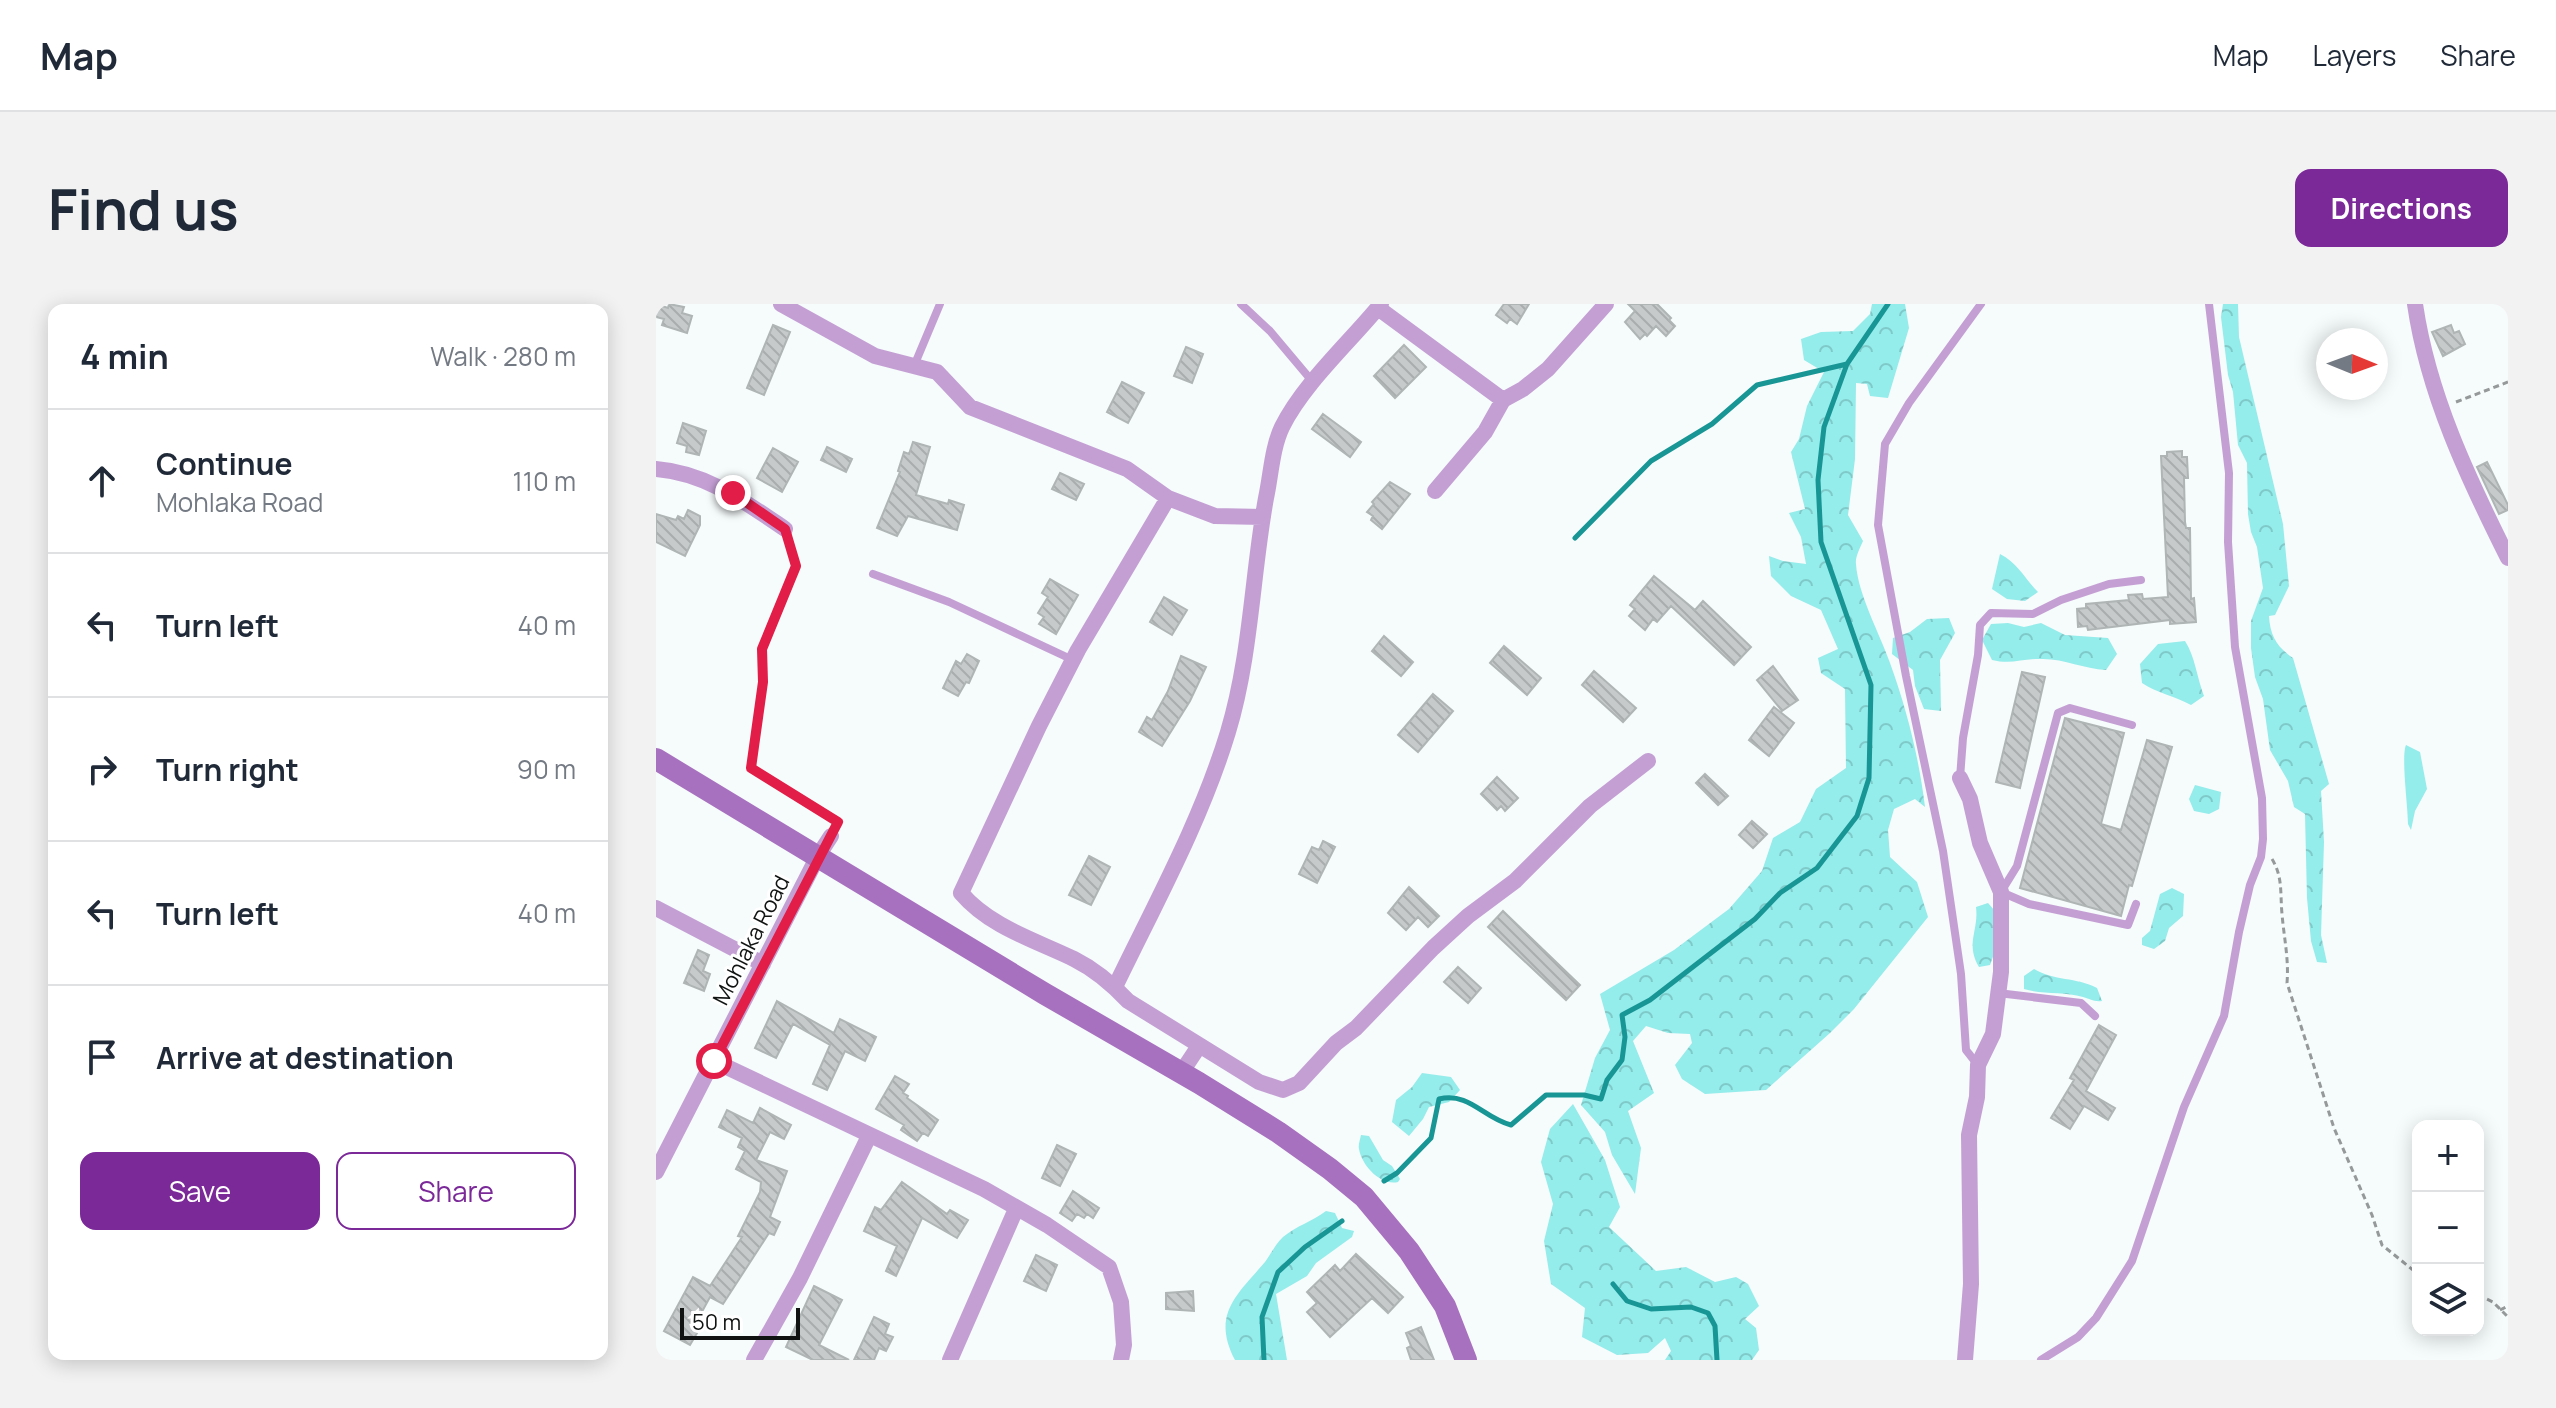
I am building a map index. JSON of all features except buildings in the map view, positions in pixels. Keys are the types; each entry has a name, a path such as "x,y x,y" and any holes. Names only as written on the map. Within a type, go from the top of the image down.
{"main road":[{"path":"656,759 1278,1132 1330,1169 1364,1197 1409,1251 1445,1306 1466,1360"}],"street":[{"path":"781,304 875,356 937,372 970,407 1127,469 1168,498 1215,516 1263,517"},
{"path":"1435,491 1485,432 1503,400 1548,369 1606,304"},
{"path":"2415,304 2441,407 2508,558"},
{"path":"1115,987 1183,846 1229,729 1252,614 1274,455 1282,427 1312,381 1380,306 1503,400"},
{"path":"656,469 700,478 733,493 785,529"},
{"path":"1168,498 1073,660 961,893 970,904 1020,936 1077,961 1115,987 1128,1001 1259,1082 1283,1090 1299,1083 1433,948 1468,916 1515,881 1590,806 1648,761"},
{"path":"1960,778 1970,799 1980,843 2001,892 2001,972 1993,1034 1978,1065 1977,1097 1969,1135 1971,1284 1965,1360"},
{"name":"Mohlaka Road","path":"656,1172 831,836"},
{"path":"656,908 763,964"},
{"path":"1181,1073 1199,1046"},
{"path":"714,1061 984,1189 1047,1225 1109,1267 1121,1302 1124,1345 1121,1360"},
{"path":"754,1360 800,1278 869,1136"},
{"path":"950,1360 1016,1209"}],"lane":[{"path":"914,366 940,304"},
{"path":"1241,304 1270,331 1312,381"},
{"path":"1978,1065 1966,1050 1961,974 1943,851 1878,525 1885,444 1909,403 1981,304"},
{"path":"2041,1360 2078,1337 2096,1318 2132,1261 2184,1107 2224,1016 2239,932 2250,885 2261,857 2262,798 2235,647 2228,542 2229,473 2209,304"},
{"path":"873,574 949,602 1073,660"},
{"path":"1960,778 1980,625 1991,613 2033,614 2061,600 2109,584 2141,580"},
{"path":"2132,725 2070,708 2058,713 2017,866 2001,892 2029,904 2128,925 2136,904"},
{"path":"1997,993 2081,1003 2095,1016"}],"path":[{"path":"2441,407 2508,382"},
{"path":"785,529 796,566 762,649 763,682 751,768 838,822 831,836"},
{"path":"2261,857 2272,858 2279,870 2289,963 2287,983 2334,1128 2382,1245 2412,1269"},
{"path":"2484,1299 2508,1317"},
{"path":"2500,1310 2508,1306"}],"green space":[{"path":"1872,304 1905,304 1909,328 1888,398 1870,396 1867,384 1856,383 1855,459 1848,515 1863,541 1856,558 1858,576 1902,698 1916,752 1925,807 1915,799 1894,809 1888,830 1890,857 1917,882 1928,917 1854,1009 1766,1090 1705,1094 1682,1079 1675,1065 1692,1043 1690,1034 1668,1033 1646,1026 1633,1041 1654,1093 1628,1111 1641,1148 1635,1194 1612,1155 1605,1132 1581,1105 1595,1058 1610,1030 1600,994 1674,950 1729,909 1762,871 1773,838 1800,822 1816,789 1846,768 1845,689 1821,673 1818,658 1838,649 1821,610 1791,596 1771,576 1769,556 1806,564 1801,537 1789,513 1805,509 1791,452 1799,439 1807,406 1824,372 1804,360 1801,339 1821,332 1853,331 1870,314"},
{"path":"2223,304 2238,304 2239,337 2283,524 2289,586 2275,615 2269,616 2271,629 2279,645 2293,658 2329,784 2321,791 2324,842 2321,935 2327,963 2317,962 2311,941 2305,814 2294,807 2288,781 2270,750 2263,699 2255,677 2251,621 2263,588 2248,514 2247,463 2238,445 2233,392 2228,375 2221,317"},
{"path":"2000,554 2016,566 2038,592 2025,601 2007,599 1992,589"},
{"path":"1949,618 1955,633 1940,660 1941,711 1924,709 1915,686 1913,670 1892,654 1893,638 1910,632 1927,619"},
{"path":"2008,623 2024,627 2041,623 2065,635 2108,638 2117,654 2106,670 2051,659 1992,660 1982,640 1991,624"},
{"path":"2185,641 2204,696 2191,705 2142,683 2140,664 2158,644"},
{"path":"2406,745 2420,752 2427,789 2415,811 2411,830 2405,782"},
{"path":"2195,785 2221,792 2219,809 2209,814 2194,811 2189,799"},
{"path":"2172,888 2184,894 2183,916 2169,928 2165,941 2154,949 2142,945 2142,938 2150,931 2160,894"},
{"path":"1988,903 1995,911 1994,954 1990,965 1979,967 1973,951 1976,907"},
{"path":"2034,969 2097,988 2102,1001 2024,989 2024,976"},
{"path":"1422,1073 1451,1077 1460,1090 1449,1102 1429,1107 1409,1136 1392,1122 1396,1100 1412,1087"},
{"path":"1573,1104 1605,1160 1620,1207 1609,1227 1656,1271 1686,1267 1715,1282 1736,1277 1748,1284 1759,1306 1745,1319 1756,1328 1759,1350 1752,1360 1665,1360 1671,1351 1665,1338 1648,1353 1617,1355 1582,1337 1585,1308 1551,1284 1544,1241 1553,1204 1541,1162 1550,1129"},
{"path":"1361,1135 1369,1136 1383,1160 1392,1166 1400,1179 1398,1182 1385,1181 1368,1168 1359,1149"},
{"path":"1326,1211 1335,1213 1342,1228 1354,1231 1352,1237 1316,1263 1307,1276 1276,1294 1287,1360 1235,1360 1226,1330 1230,1306 1283,1237"}],"waterway":[{"path":"1384,1181 1397,1173 1431,1138 1439,1099 1468,1102 1511,1125 1546,1095 1584,1095 1601,1099 1607,1080 1622,1060 1625,1037 1622,1015 1650,1000 1755,919 1780,893 1817,868 1857,816 1869,778 1871,685 1821,542 1818,480 1824,427 1847,364 1888,304"},
{"path":"1575,538 1651,461 1712,424 1757,385 1847,364"},
{"path":"1264,1360 1262,1317 1278,1272 1305,1247 1342,1221"},
{"path":"1613,1284 1627,1301 1651,1309 1691,1307 1708,1313 1715,1326 1717,1360"}],"route":[{"path":"714,1061 838,822 751,768 763,682 762,649 796,566 785,529 733,493"}]}
